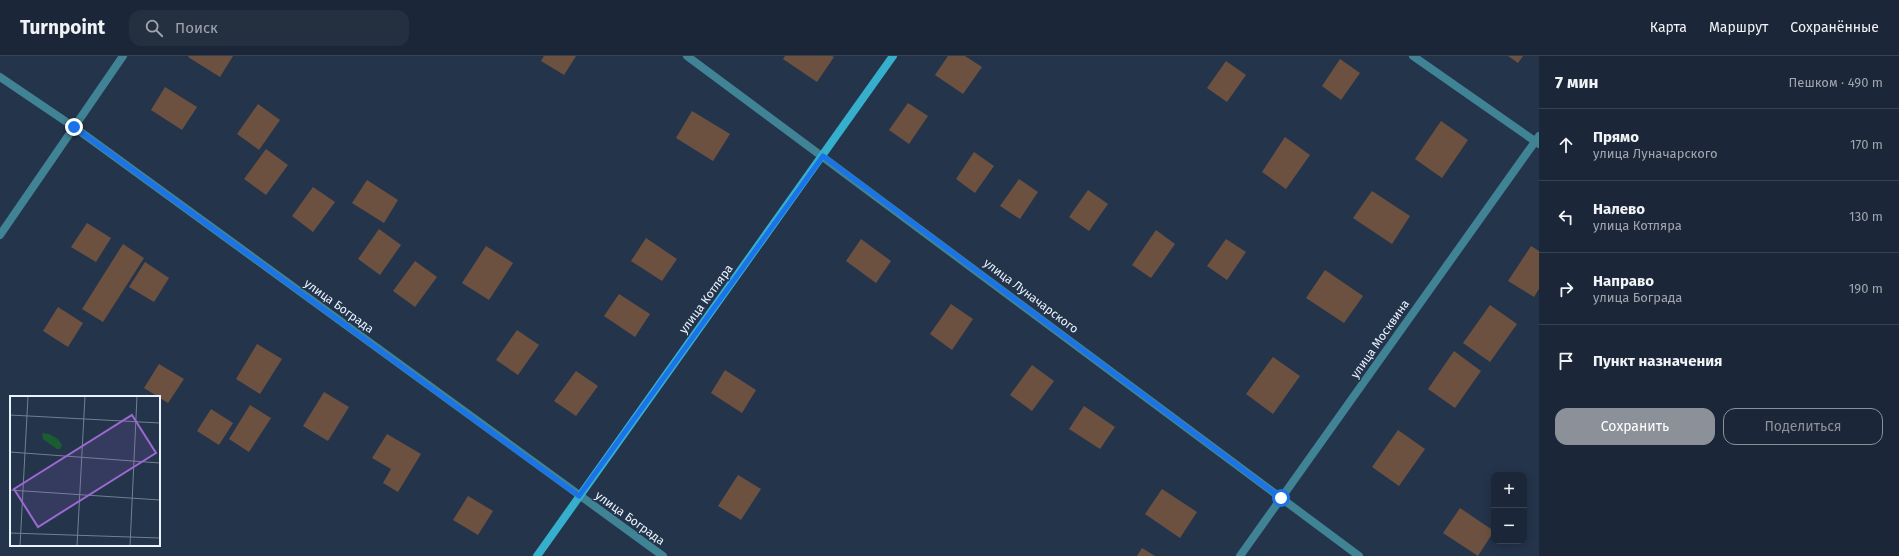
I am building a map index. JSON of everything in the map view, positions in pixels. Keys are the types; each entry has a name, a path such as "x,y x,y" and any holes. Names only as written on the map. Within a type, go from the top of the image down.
{"street":[{"path":"0,235 123,56"},
{"name":"улица Луначарского","path":"687,56 1359,556"},
{"name":"улица Котляра","path":"537,556 893,56"},
{"path":"1413,56 1538,140"},
{"name":"улица Бограда","path":"0,77 74,127 663,556"},
{"name":"улица Москвина","path":"1240,556 1538,140"}],"building":[{"path":"233,56 220,77 188,57"},
{"path":"544,56 576,56 564,75 541,61"},
{"path":"785,56 834,57 817,82 783,59"},
{"path":"948,56 965,56 982,67 963,94 935,75"},
{"path":"1508,56 1523,56 1518,63"},
{"path":"1340,59 1360,73 1341,100 1322,86"},
{"path":"1226,61 1246,75 1227,102 1207,88"},
{"path":"165,87 197,107 182,130 151,110"},
{"path":"908,103 928,116 909,144 889,130"},
{"path":"258,104 280,120 259,150 237,134"},
{"path":"692,111 730,134 713,161 676,138"},
{"path":"1441,121 1468,140 1442,178 1415,159"},
{"path":"1285,137 1310,155 1286,189 1262,172"},
{"path":"266,149 288,165 266,195 244,179"},
{"path":"974,152 994,166 975,193 956,179"},
{"path":"1019,179 1038,192 1020,219 1000,206"},
{"path":"367,180 398,200 384,223 352,203"},
{"path":"313,187 335,202 313,232 292,216"},
{"path":"1088,190 1108,204 1089,231 1069,217"},
{"path":"1372,191 1410,216 1392,244 1353,218"},
{"path":"87,223 111,238 96,262 71,247"},
{"path":"379,229 401,245 380,275 358,259"},
{"path":"1156,230 1175,244 1151,278 1132,265"},
{"path":"646,238 677,259 662,281 631,261"},
{"path":"861,239 891,261 876,283 846,261"},
{"path":"1226,239 1246,252 1227,280 1207,266"},
{"path":"123,244 144,258 103,322 82,309"},
{"path":"486,246 513,263 489,300 462,283"},
{"path":"1531,246 1539,251 1539,289 1534,297 1508,281"},
{"path":"415,261 437,277 415,307 393,291"},
{"path":"145,262 169,278 154,302 129,287"},
{"path":"1325,270 1363,296 1344,323 1306,298"},
{"path":"619,294 650,314 635,337 604,316"},
{"path":"951,304 973,319 952,350 930,334"},
{"path":"1490,305 1517,324 1490,362 1463,343"},
{"path":"58,307 83,323 68,347 43,331"},
{"path":"517,330 539,345 518,375 496,360"},
{"path":"257,344 282,359 260,394 236,379"},
{"path":"1454,351 1481,371 1455,408 1428,389"},
{"path":"1273,357 1300,376 1273,414 1246,394"},
{"path":"159,364 184,379 168,403 160,398 160,396 157,396 144,388"},
{"path":"1032,365 1054,381 1032,411 1010,395"},
{"path":"725,370 756,390 742,413 711,393"},
{"path":"576,371 598,386 576,416 554,401"},
{"path":"324,392 349,407 328,441 303,426"},
{"path":"250,405 271,418 249,452 229,439"},
{"path":"1084,406 1115,427 1100,449 1069,429"},
{"path":"211,409 233,423 219,445 197,431"},
{"path":"1398,430 1425,449 1399,486 1372,467"},
{"path":"387,434 421,454 398,492 383,483 391,469 372,458"},
{"path":"738,475 761,489 741,520 718,506"},
{"path":"1162,489 1197,512 1180,538 1145,514"},
{"path":"468,496 493,511 478,535 453,520"},
{"path":"1460,508 1491,529 1491,536 1478,556 1443,533"},
{"path":"1142,548 1155,556 1137,556"}],"route":[{"path":"74,127 579,496 823,156 1281,498"}]}
